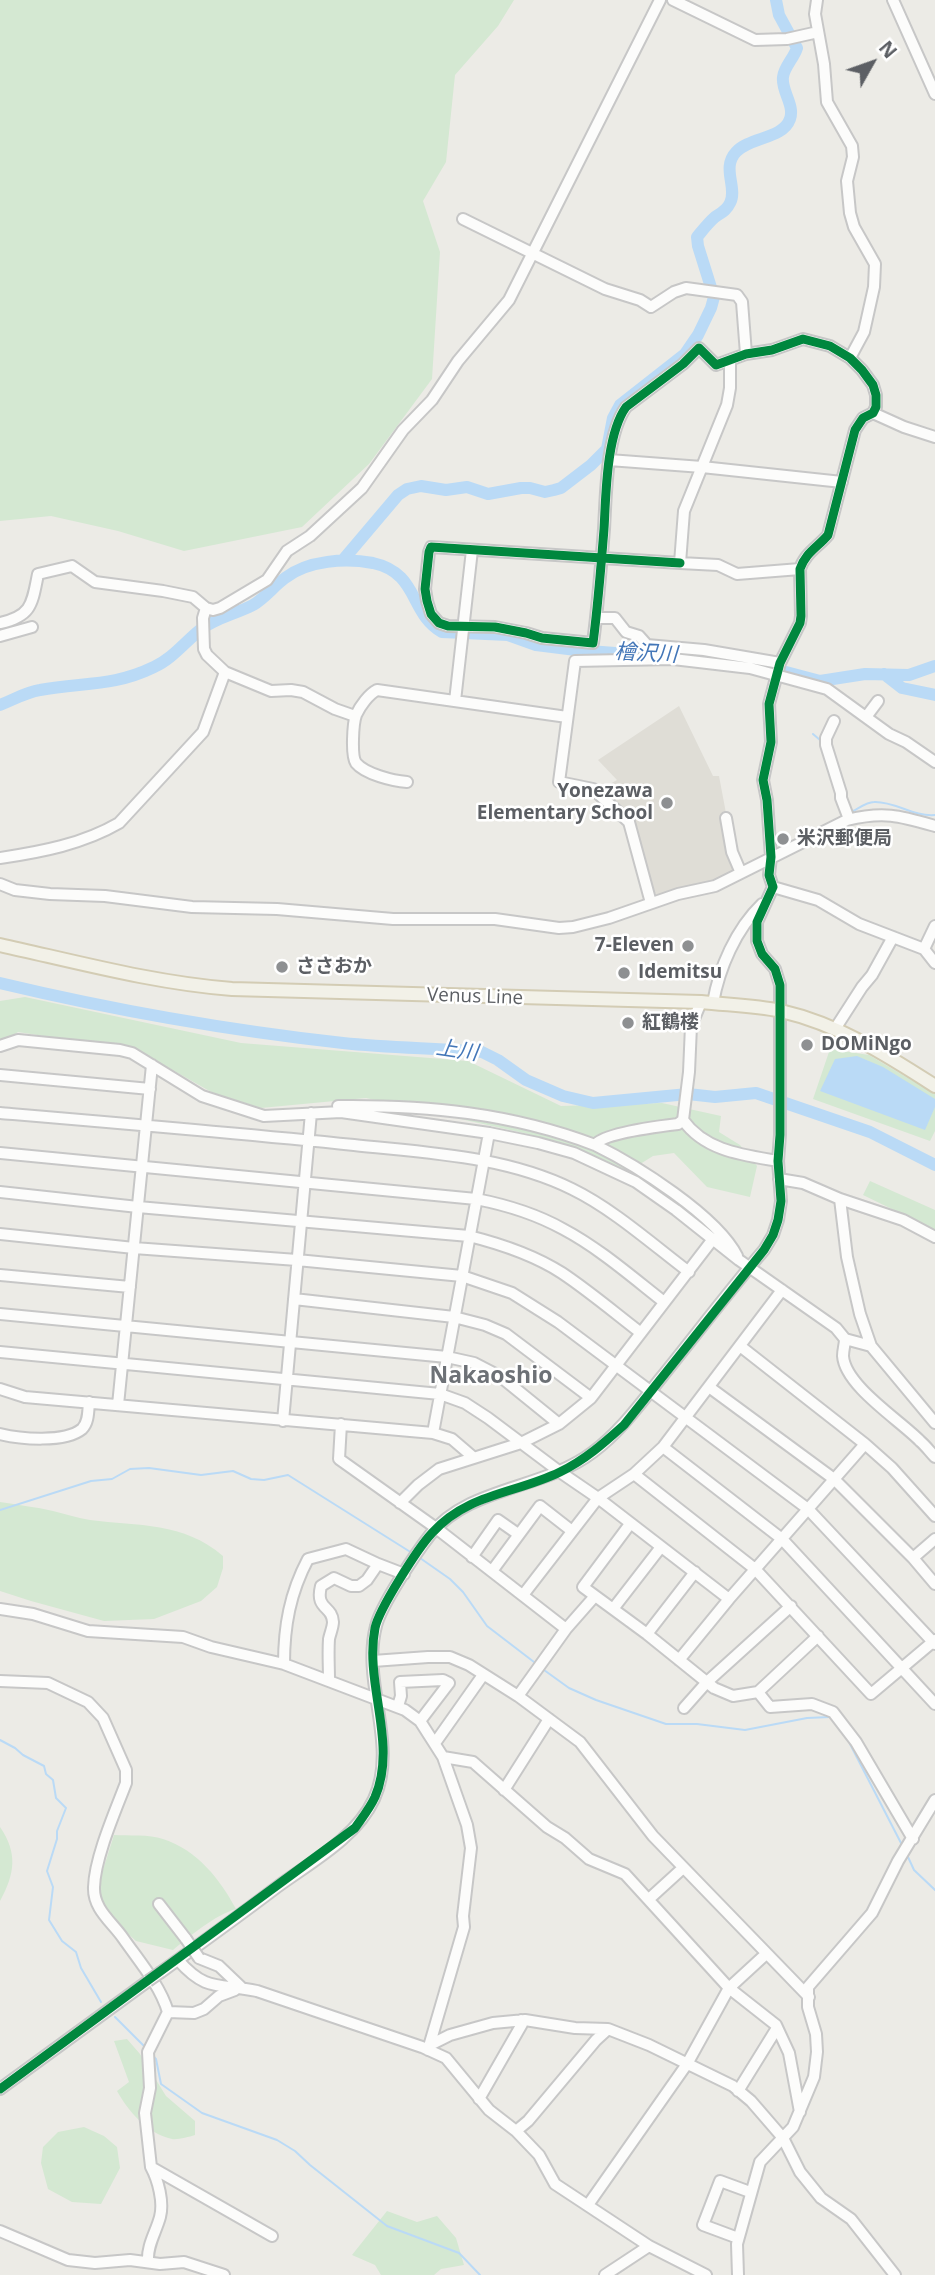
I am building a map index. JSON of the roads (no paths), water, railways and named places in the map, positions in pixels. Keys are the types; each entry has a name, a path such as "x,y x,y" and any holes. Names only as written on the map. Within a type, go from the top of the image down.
{"main road":[{"name":"Venus Line","path":"0,945 194,986 707,1002 781,1011 835,1028 935,1086"}],"street":[{"path":"204,613 220,608 267,580 287,551 310,536 362,488 403,430 432,400 458,361 509,300 660,0"},
{"path":"673,0 755,40 787,39 818,32"},
{"path":"817,0 815,14 824,64 827,103 852,146 853,157 847,181 850,213 854,227 875,264 874,287 864,332 850,358"},
{"path":"893,0 935,94"},
{"path":"463,219 606,289 640,300 651,307 674,292 686,288 737,295 742,302 746,354"},
{"path":"0,2090 355,1828 369,1809 380,1781 382,1742 373,1661 376,1626 381,1611 432,1533 469,1504 560,1472 607,1440 624,1424 749,1267 773,1235 778,1220 781,1201 778,1161 780,985 775,970 762,954 757,941 757,922 773,887 769,875 771,858 763,780 771,742 769,704 780,663 800,623 800,569 806,555 817,548 828,535 855,430 863,418 873,413 876,407 873,385 850,358 830,346 803,339 716,365 699,348 683,364 626,407 620,415 609,460 601,558 596,618 593,643 542,638 495,627 448,626 439,623 432,614 425,589 431,548 472,550 601,558 680,563 719,565 737,574 800,569"},
{"path":"680,563 684,511 727,405 730,361"},
{"path":"873,413 935,437"},
{"path":"609,460 842,482"},
{"path":"455,701 472,550"},
{"path":"0,623 22,617 28,610 38,574 72,566 95,582 193,597 204,613 206,655 225,672 271,691 303,692 355,716"},
{"path":"596,618 615,618 626,632 639,636 647,645 704,649 780,663"},
{"path":"0,636 32,628"},
{"path":"651,903 629,822 593,789 559,782 575,661 673,659 750,667 827,689 935,762"},
{"path":"0,858 48,851 104,832 119,823 203,732 225,672"},
{"path":"407,782 391,780 359,766 352,757 355,716 371,692 377,690 567,717"},
{"path":"866,717 878,701"},
{"path":"834,721 826,738 826,746 849,819"},
{"path":"0,884 15,890 192,907 277,909 393,919 495,919 559,928 609,918 651,903 715,886 849,819 870,814 894,814 935,826"},
{"path":"726,818 732,852 741,873"},
{"path":"773,887 818,900 859,924 924,948 935,963"},
{"path":"595,1145 598,1140 611,1135 678,1124 683,1115 689,1072 691,1026 707,1002 734,943 751,914 766,899"},
{"path":"924,948 935,926"},
{"path":"835,1028 873,975 893,937"},
{"path":"0,1046 18,1040 132,1053 202,1096 264,1115 341,1112 489,1133 574,1153 636,1182 739,1260 836,1328 845,1339 871,1346"},
{"path":"118,1405 152,1065"},
{"path":"0,1075 150,1088"},
{"path":"327,1112 335,1106 414,1106 451,1110 519,1122 595,1145 644,1171 701,1215 731,1243 739,1260"},
{"path":"0,1113 308,1140 484,1160 529,1172 572,1188 600,1205 689,1272"},
{"path":"283,1420 311,1113"},
{"path":"683,1115 698,1136 714,1147 778,1161"},
{"path":"433,1433 489,1133"},
{"path":"0,1153 476,1199 526,1212 562,1228 664,1302"},
{"path":"779,1179 803,1183 840,1199 903,1220 935,1237"},
{"path":"0,1192 470,1236 495,1243 561,1272 641,1333"},
{"path":"840,1199 847,1257 860,1314 871,1346 935,1423"},
{"path":"0,1234 462,1276 512,1293 558,1322 808,1509 934,1642 871,1694 755,1569 634,1474"},
{"path":"400,1503 439,1469 521,1443 559,1424 591,1398 713,1240"},
{"path":"0,1275 130,1287"},
{"path":"523,1595 598,1498 634,1474 663,1447 782,1290"},
{"path":"294,1299 454,1317 485,1325 506,1334 591,1398"},
{"path":"0,1314 447,1357 474,1363 501,1377 559,1424"},
{"path":"845,1339 843,1357 850,1372 868,1396 919,1439 935,1457"},
{"path":"740,1346 865,1444 892,1468 935,1516"},
{"path":"0,1352 440,1394 465,1403 598,1498 729,1598"},
{"path":"709,1387 834,1479 913,1558 935,1584"},
{"path":"0,1389 25,1397 433,1433 452,1440 473,1457"},
{"path":"0,1434 33,1440 55,1438 81,1430 87,1421 89,1402"},
{"path":"341,1424 339,1459 400,1503 432,1533 492,1571 566,1629"},
{"path":"679,1660 729,1598 865,1444"},
{"path":"663,1447 782,1539 935,1704"},
{"path":"492,1571 540,1506 572,1531"},
{"path":"472,1557 498,1520 517,1534"},
{"path":"630,1524 583,1587 724,1693 733,1696 758,1692 818,1636"},
{"path":"913,1558 935,1539"},
{"path":"613,1609 661,1547"},
{"path":"284,1664 287,1611 308,1559 346,1549 405,1573"},
{"path":"329,1680 329,1637 333,1621 330,1613 321,1606 318,1597 321,1586 334,1578 351,1586 359,1586 367,1580 378,1564"},
{"path":"646,1634 695,1573"},
{"path":"518,1696 566,1629 595,1596"},
{"path":"684,1708 707,1682 791,1606"},
{"path":"0,1609 33,1614 88,1631 183,1637 211,1647 284,1664 398,1706 420,1721 443,1757 467,1825 471,1848 464,1927 429,2047"},
{"path":"373,1661 450,1657 469,1665 518,1696 580,1742 653,1836 809,1997"},
{"path":"435,1743 483,1675"},
{"path":"398,1706 401,1696 400,1682 443,1680 449,1683 420,1721"},
{"path":"0,1681 48,1683 88,1702 103,1718 127,1775 97,1869 94,1889 96,1904 164,1998 168,2012 148,2052 150,2088 145,2113 151,2167 155,2173 162,2206 148,2252 148,2261"},
{"path":"758,1692 770,1707 813,1704 833,1712 856,1742 913,1839"},
{"path":"504,1790 549,1719"},
{"path":"443,1757 473,1762 547,1827 565,1838 589,1859 625,1874 729,1988 777,2028 789,2053 800,2112"},
{"path":"738,2275 738,2238 760,2162 793,2127 814,2077 816,2034 808,2007 808,1987 872,1913 898,1861 935,1800"},
{"path":"649,1899 682,1868"},
{"path":"159,1904 199,1958 219,1966 241,1987"},
{"path":"588,2205 687,2064 729,1988 766,1954"},
{"path":"178,1960 203,1983 257,1991 429,2047 446,2058 500,2121 516,2131 539,2155 555,2184 649,2246 706,2275"},
{"path":"168,2012 194,2013 204,2009 219,1996 241,1987"},
{"path":"429,2047 450,2035 493,2023 521,2020 575,2028 608,2029 649,2045 738,2091 751,2101 783,2138 800,2172 821,2199 851,2219 895,2275"},
{"path":"479,2099 522,2024 521,2020"},
{"path":"738,2091 777,2028"},
{"path":"516,2131 528,2121 608,2029"},
{"path":"151,2167 272,2236"},
{"path":"738,2238 703,2225 720,2181 750,2192"},
{"path":"0,2231 68,2260 95,2263 184,2262 224,2275"},
{"path":"605,2275 649,2246"},
{"path":"160,2264 164,2275"}],"water":[{"path":"857,1056 883,1067 935,1099 935,1107 925,1130 820,1091 835,1059"}],"waterway":[{"path":"343,560 398,495 407,489 421,486 446,490 467,487 488,494 521,488 545,492 561,488 607,449 613,418 620,405 685,354 698,335 714,297 697,237 730,203 732,158 742,147 781,130 790,119 791,108 783,77 797,48 779,15 776,0"},
{"name":"檜沢川","path":"0,705 35,691 111,681 154,667 167,660 206,626 257,602 294,572 316,564 339,561 373,563 399,575 424,615 442,632 508,635 536,645 576,650 628,654 666,652 720,658"},
{"name":"檜沢川","path":"752,663 820,681 865,674 909,675 935,666"},
{"path":"884,674 902,688 935,695"},
{"path":"813,734 820,740"},
{"path":"853,811 869,803 882,802 919,814 935,815"},
{"name":"上川","path":"0,983 85,1002 256,1032 360,1045 482,1052 526,1080 563,1096 593,1103 688,1094 715,1097 756,1093 870,1132 935,1165"},
{"path":"0,1510 91,1481 112,1479 130,1469 149,1468 201,1475 233,1471 251,1479 264,1480 288,1475 412,1553"},
{"path":"420,1558 450,1579 463,1592 487,1626 534,1662"},
{"path":"544,1670 569,1688 596,1700 666,1724 697,1724 745,1730 807,1718 830,1717"},
{"path":"0,1740 44,1766 46,1774 53,1780 56,1798 66,1808 47,1871 53,1887 49,1920 62,1941 76,1952 81,1968 101,2002"},
{"path":"850,1744 902,1845"},
{"path":"908,1857 914,1870 935,1890"},
{"path":"115,2017 144,2046"},
{"path":"153,2056 161,2084 202,2113 277,2140 295,2151 387,2226 459,2253 480,2275"}],"place":[{"name":"Yonezawa Elementary School","path":"667,803"},
{"name":"米沢郵便局","path":"783,839"},
{"name":"7-Eleven","path":"688,946"},
{"name":"ささおか","path":"282,967"},
{"name":"Idemitsu","path":"624,973"},
{"name":"紅鶴楼","path":"628,1023"},
{"name":"DOMiNgo","path":"807,1045"}],"district":[{"name":"Nakaoshio","path":"491,1376"}]}
